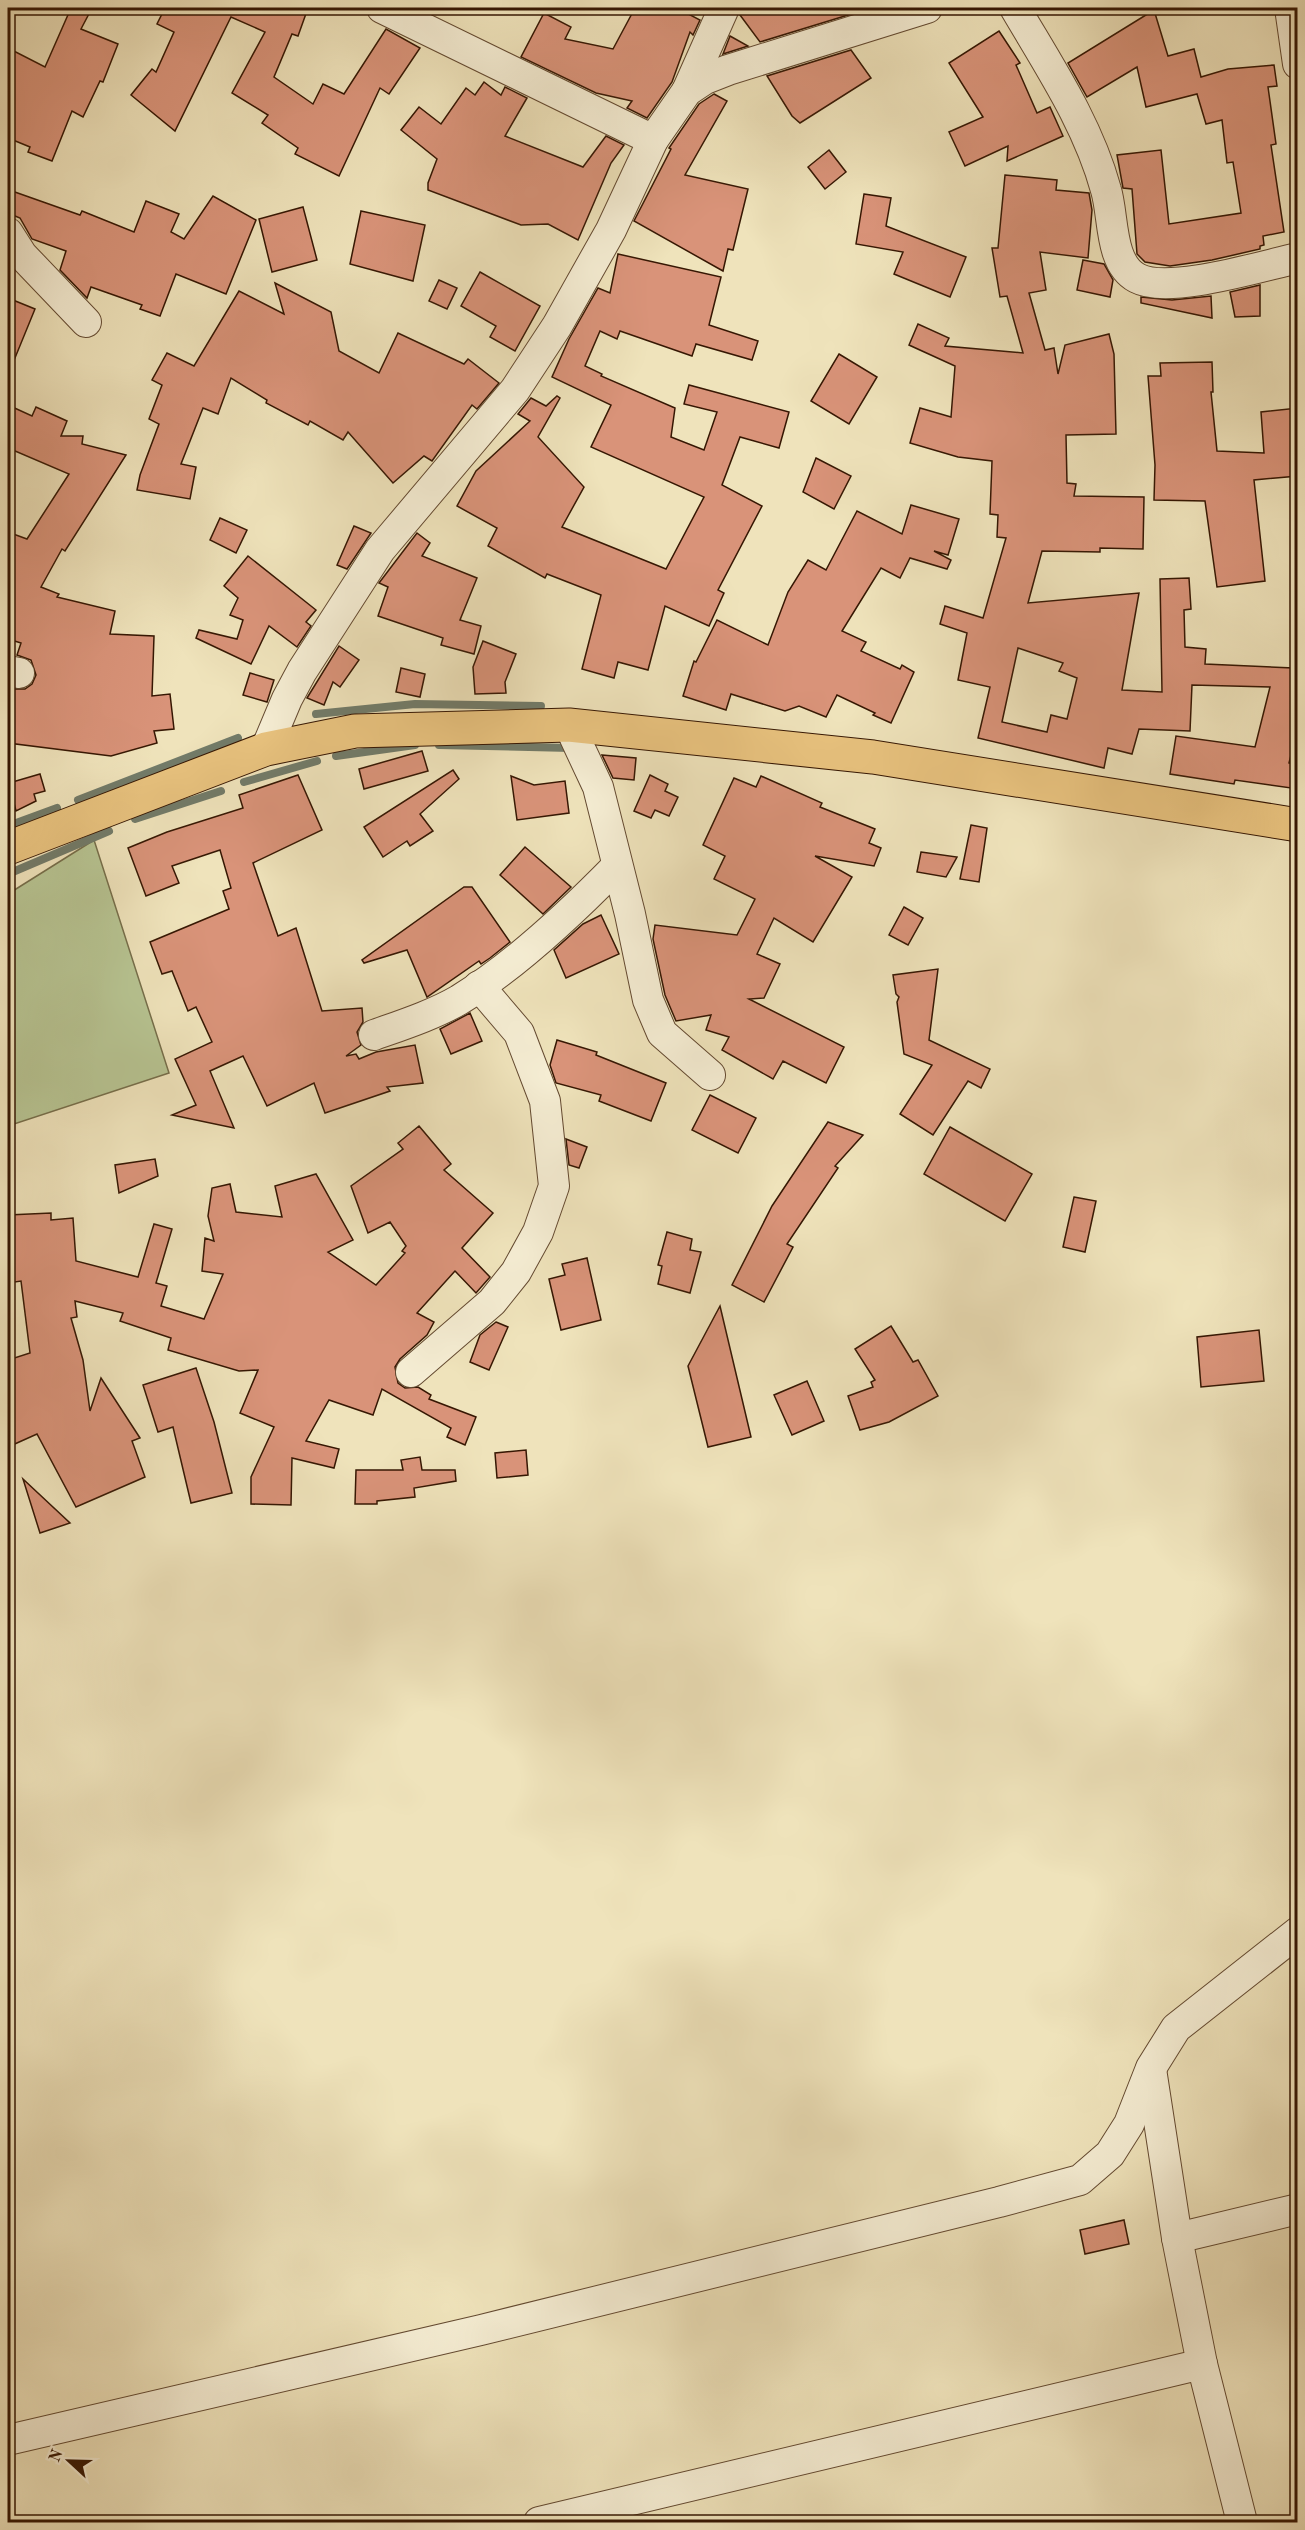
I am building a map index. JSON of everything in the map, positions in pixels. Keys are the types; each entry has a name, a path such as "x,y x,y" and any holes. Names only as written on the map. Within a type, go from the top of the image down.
{"main road":[{"path":"8,848 266,749 355,731 569,725 873,757 1298,825"}],"street":[{"path":"266,749 287,699 302,671 380,550 515,390 557,326 611,230 652,140 687,91 724,8"},
{"path":"687,91 705,79 720,73 927,8"},
{"path":"1015,8 1094,150 1109,199 1115,244 1127,270 1136,278 1164,284 1298,258"},
{"path":"1290,8 1298,64"},
{"path":"388,9 652,140"},
{"path":"8,233 22,255 86,322"},
{"path":"569,725 598,788 630,914 648,1000 662,1033 710,1075"},
{"path":"374,1035 458,1001 589,895 617,866"},
{"path":"411,1372 492,1302 516,1272 538,1232 554,1186 545,1101 519,1033 479,986"},
{"path":"8,2440 481,2330 1080,2180 1115,2147 1129,2124 1151,2068 1176,2028 1298,1932"},
{"path":"1151,2068 1177,2238 1203,2364 1242,2523"},
{"path":"1177,2238 1298,2209"},
{"path":"539,2523 1203,2364"}],"green space":[{"path":"94,840 169,1073 8,1126 8,894"}],"building":[{"path":"71,8 92,8 81,29 118,44 103,82 100,81 83,117 72,111 52,161 28,152 30,147 8,138 8,48 45,67"},
{"path":"165,8 308,8 298,36 292,34 274,77 313,104 323,84 344,94 386,29 420,48 389,94 380,88 339,176 295,154 298,148 262,123 268,115 232,93 265,32 231,17 175,131 131,95 152,69 156,72 174,32 157,24"},
{"path":"635,8 677,8 700,20 693,35 690,32 672,82 647,118 627,108 632,101 596,93 521,57 544,13 571,27 565,39 613,49"},
{"path":"741,8 871,8 760,42 740,15"},
{"path":"1154,10 1168,56 1194,49 1201,77 1228,69 1274,65 1277,86 1268,87 1276,144 1271,145 1284,232 1263,236 1264,245 1260,246 1260,249 1212,260 1170,266 1145,262 1137,254 1132,189 1123,188 1117,155 1161,150 1169,224 1241,213 1233,162 1227,163 1222,120 1206,124 1197,94 1146,107 1137,67 1087,97 1068,63"},
{"path":"999,31 1020,63 1016,65 1037,113 1050,107 1063,136 1007,161 1008,146 965,166 949,132 983,117 949,63"},
{"path":"730,36 748,46 723,54"},
{"path":"851,50 871,78 800,123 792,116 767,76"},
{"path":"484,82 501,95 505,87 527,98 505,136 583,167 606,136 624,145 611,163 578,240 548,224 521,225 428,190 428,183 437,159 401,130 419,107 441,124 466,88 475,95"},
{"path":"714,94 727,101 685,175 748,189 733,250 728,249 723,271 634,221 671,149 669,148 699,104"},
{"path":"829,150 846,172 825,189 808,167"},
{"path":"1005,175 1057,180 1056,190 1089,193 1092,210 1088,258 1040,252 1046,290 1029,293 1045,350 1054,348 1058,374 1065,345 1109,334 1114,354 1116,434 1066,435 1067,483 1076,484 1074,496 1144,497 1143,549 1100,548 1100,552 1042,551 1028,603 1139,593 1122,690 1162,692 1160,579 1189,578 1191,609 1184,610 1185,647 1206,649 1205,664 1293,668 1292,685 1298,685 1298,728 1289,763 1294,764 1291,788 1235,780 1234,784 1170,774 1176,736 1255,747 1270,687 1192,685 1190,731 1139,729 1132,754 1108,748 1104,768 978,738 990,687 958,680 967,633 940,624 945,606 983,618 1006,538 997,537 998,515 990,514 992,461 958,457 910,443 920,408 951,417 955,366 909,345 918,324 949,338 945,346 1023,353 1007,296 1000,297 992,248 998,248","holes":["1018,648 1063,663 1059,671 1077,678 1067,719 1051,715 1047,732 1002,722"]},
{"path":"12,191 80,215 82,211 134,232 146,201 179,214 171,232 184,239 213,196 256,220 226,294 176,274 160,316 140,309 142,305 91,287 87,298 60,270 66,251 32,239 20,218 8,213"},
{"path":"864,194 891,198 886,226 966,257 950,297 894,274 903,252 856,244"},
{"path":"303,207 317,260 272,272 259,219"},
{"path":"361,211 425,225 413,281 350,264"},
{"path":"618,254 721,277 709,325 758,341 752,360 696,344 692,356 620,331 617,339 600,331 585,366 602,374 601,376 675,408 671,437 704,450 717,412 684,404 689,385 789,412 779,448 740,437 722,485 762,506 718,590 724,593 709,626 665,606 648,670 618,662 614,678 582,669 601,595 547,574 545,578 488,546 497,528 457,506 476,471 530,421 518,414 531,398 546,406 557,396 560,398 538,437 584,487 562,527 666,569 704,497 591,447 611,405 552,377 569,339 598,288 610,293"},
{"path":"1083,260 1104,264 1113,280 1110,297 1077,290"},
{"path":"480,272 540,306 515,351 490,337 496,326 461,306"},
{"path":"439,280 457,288 447,309 429,301"},
{"path":"275,283 331,312 339,351 379,373 398,333 464,364 468,359 499,383 477,409 472,405 432,461 424,456 393,483 348,432 343,440 310,421 308,425 266,403 267,400 231,378 218,414 203,408 181,464 196,467 190,499 137,490 140,475 159,424 149,419 162,385 152,380 167,353 194,366 239,291 284,314"},
{"path":"1260,285 1260,316 1235,317 1230,292"},
{"path":"1211,296 1212,318 1141,303 1141,297 1172,300"},
{"path":"8,298 35,309 8,375"},
{"path":"839,354 877,377 849,424 811,401"},
{"path":"1212,362 1213,392 1211,392 1217,451 1264,453 1261,412 1298,408 1298,476 1254,480 1265,581 1217,587 1205,501 1154,500 1155,465 1148,376 1161,376 1160,363"},
{"path":"8,405 32,416 36,407 67,421 61,436 83,436 82,444 126,455 65,551 62,549 41,587 59,594 57,597 115,611 110,634 154,636 152,696 170,694 174,729 154,731 157,743 111,756 8,743 8,689 25,689 32,684 36,675 31,660 17,655 21,643 8,639 8,532 27,539 69,474 8,448"},
{"path":"816,458 851,476 834,509 803,492"},
{"path":"911,505 959,519 948,555 934,551 951,560 947,569 910,558 900,578 881,568 842,631 866,642 861,651 900,669 902,665 914,672 891,723 837,695 826,717 799,706 785,711 731,694 726,710 683,696 694,661 696,662 717,620 768,645 788,592 808,560 826,570 857,511 902,534"},
{"path":"220,518 247,530 236,553 210,540"},
{"path":"354,526 371,533 347,569 337,565"},
{"path":"417,533 430,543 422,556 477,578 460,620 481,626 474,654 441,645 443,638 378,616 388,587 379,583"},
{"path":"248,556 316,610 306,622 311,626 297,647 269,626 251,664 196,638 199,630 237,639 243,620 230,615 238,598 224,586"},
{"path":"483,641 516,654 505,682 506,693 475,694 473,667"},
{"path":"339,646 359,660 340,687 333,682 324,705 307,698"},
{"path":"401,668 425,674 420,697 396,692"},
{"path":"250,673 274,680 267,702 243,695"},
{"path":"422,751 428,771 364,789 359,769"},
{"path":"602,755 636,758 634,780 613,778"},
{"path":"453,770 459,779 420,814 433,831 410,846 407,841 383,857 364,827"},
{"path":"40,774 45,791 34,794 36,801 16,811 9,783"},
{"path":"298,775 322,830 253,863 278,936 296,928 322,1011 362,1008 363,1022 357,1032 361,1045 346,1056 356,1054 359,1059 376,1052 415,1045 423,1083 387,1087 390,1091 325,1113 314,1083 267,1106 243,1056 210,1071 234,1128 172,1115 196,1105 175,1059 212,1042 196,1007 188,1011 172,971 162,974 150,942 229,909 223,891 231,888 220,850 172,866 179,883 146,896 128,848 167,832 243,808 239,795"},
{"path":"650,775 668,784 665,791 678,797 669,816 655,810 651,818 634,811"},
{"path":"511,776 534,785 565,781 569,813 517,820"},
{"path":"761,776 822,803 820,807 875,829 869,843 881,848 874,866 815,856 852,877 813,942 774,918 757,954 780,964 764,998 749,999 844,1047 826,1083 783,1061 773,1079 722,1050 729,1037 706,1030 711,1015 676,1021 665,995 653,939 655,925 737,935 755,899 714,879 725,856 703,845 734,778 756,787"},
{"path":"971,825 987,828 979,882 960,879"},
{"path":"525,847 571,887 543,914 500,875"},
{"path":"921,852 957,857 946,877 917,872"},
{"path":"464,887 472,887 510,942 490,958 481,964 479,961 427,997 407,950 364,963 362,960"},
{"path":"904,907 923,918 908,945 889,935"},
{"path":"601,915 619,954 566,978 554,950 583,924"},
{"path":"938,969 929,1040 990,1069 981,1088 968,1081 933,1135 900,1114 932,1065 904,1054 897,1002 899,997 896,994 893,975"},
{"path":"470,1013 482,1041 451,1054 440,1029"},
{"path":"557,1040 597,1052 596,1055 666,1083 651,1121 599,1101 601,1095 556,1083 550,1065"},
{"path":"710,1095 756,1118 738,1153 692,1130"},
{"path":"828,1122 863,1135 835,1166 838,1168 787,1244 793,1247 764,1302 732,1285 772,1206"},
{"path":"419,1126 451,1164 444,1170 493,1213 462,1248 490,1277 476,1293 455,1271 417,1313 434,1322 427,1335 400,1359 395,1367 398,1383 405,1388 418,1387 431,1395 429,1399 476,1417 465,1445 447,1437 451,1428 382,1389 373,1415 329,1400 306,1441 339,1449 334,1468 292,1458 291,1505 251,1504 251,1477 274,1427 240,1413 258,1370 239,1371 168,1350 171,1338 120,1321 123,1313 75,1301 77,1317 71,1318 83,1360 90,1411 101,1378 140,1438 132,1441 145,1477 76,1507 37,1434 8,1447 8,1360 30,1353 21,1281 8,1283 8,1215 51,1213 51,1220 73,1218 76,1261 138,1277 154,1224 172,1229 156,1283 167,1286 161,1306 204,1319 223,1274 202,1271 205,1238 214,1241 208,1216 212,1188 230,1184 236,1212 282,1217 275,1186 316,1174 353,1240 328,1252 376,1285 405,1253 402,1251 406,1246 390,1222 368,1233 351,1186 403,1149 398,1143"},
{"path":"950,1127 1032,1174 1005,1221 924,1174"},
{"path":"566,1139 587,1147 579,1168 569,1165"},
{"path":"155,1159 158,1176 119,1193 115,1165"},
{"path":"1074,1197 1096,1201 1085,1252 1063,1247"},
{"path":"667,1232 692,1239 690,1250 701,1252 690,1293 658,1284 662,1266 658,1265"},
{"path":"587,1258 601,1320 561,1330 549,1279 565,1275 562,1264"},
{"path":"720,1306 751,1437 708,1447 688,1366"},
{"path":"496,1322 508,1327 489,1370 470,1362 480,1335"},
{"path":"891,1326 913,1362 918,1360 938,1396 889,1422 860,1430 848,1396 873,1387 871,1382 875,1380 855,1349"},
{"path":"1259,1330 1264,1381 1201,1387 1197,1337"},
{"path":"196,1368 214,1422 232,1493 191,1503 173,1427 158,1432 143,1385"},
{"path":"807,1381 824,1421 792,1435 774,1395"},
{"path":"526,1450 528,1475 497,1478 495,1453"},
{"path":"420,1457 422,1470 455,1470 456,1481 414,1488 415,1497 377,1501 377,1504 355,1504 356,1470 403,1470 401,1460"},
{"path":"23,1479 70,1523 40,1533"},
{"path":"1124,2220 1129,2244 1085,2254 1080,2230"}],"waterway":[{"path":"316,714 415,704 541,706"},
{"path":"78,800 238,738"},
{"path":"336,756 415,745"},
{"path":"439,745 571,748"},
{"path":"244,782 317,761"},
{"path":"135,819 221,791"},
{"path":"8,826 57,808"},
{"path":"8,874 109,831"}]}
